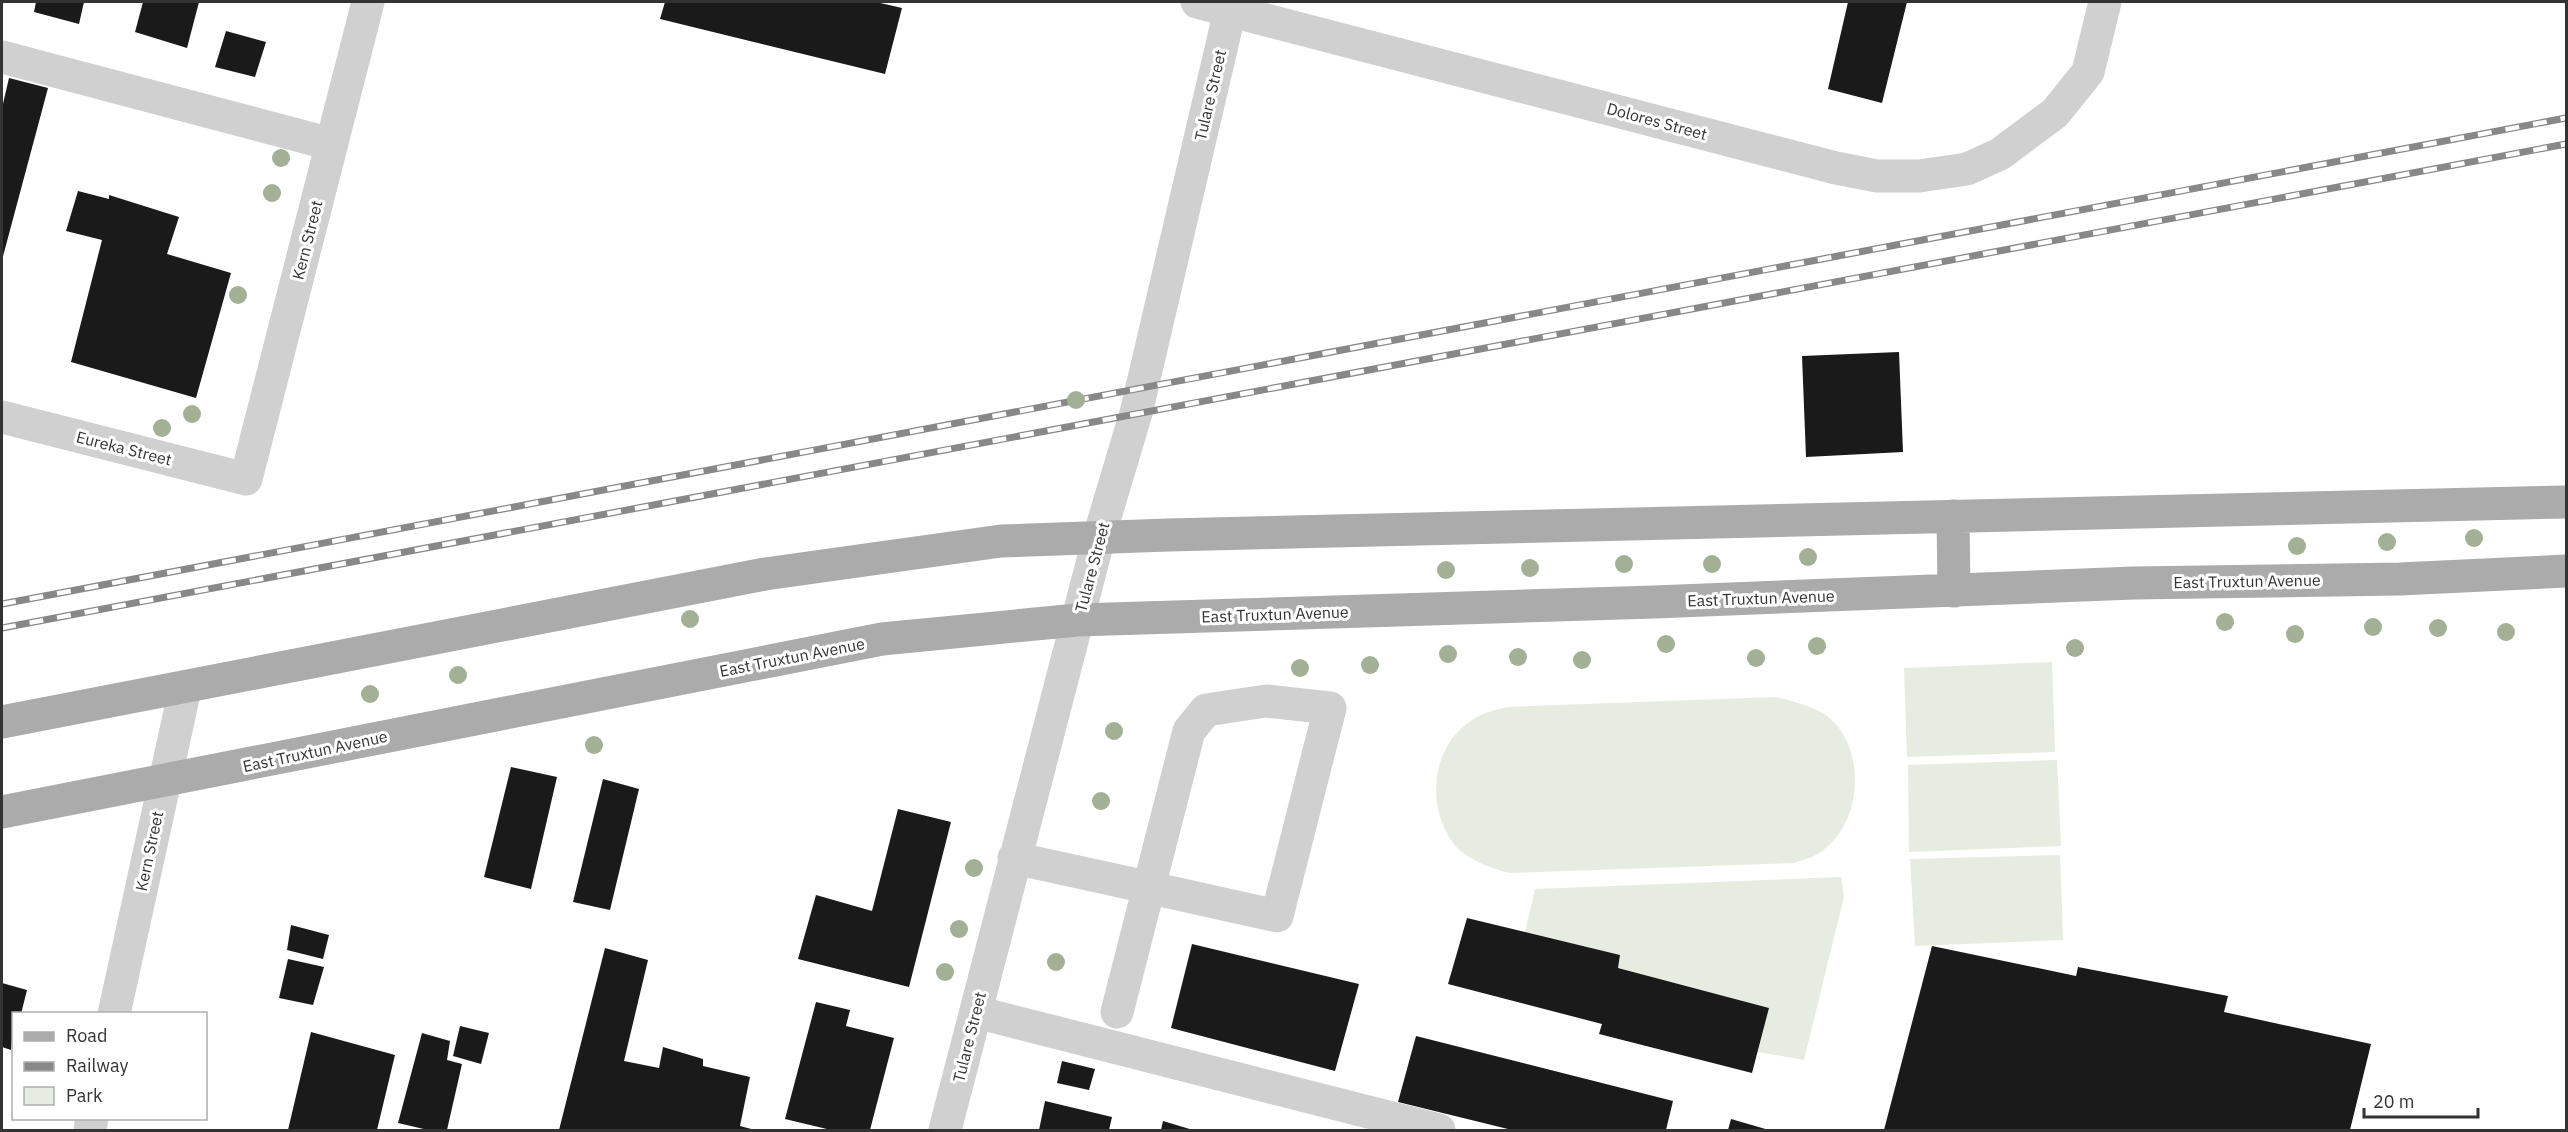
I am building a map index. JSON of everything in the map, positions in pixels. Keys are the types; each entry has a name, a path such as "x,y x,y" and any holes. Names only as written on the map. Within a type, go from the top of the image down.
{"main road":[{"path":"2,722 185,689 765,574 1001,541 2566,502"},
{"path":"1953,516 1953,591"},
{"path":"2532,572 2566,563"},
{"name":"East Truxtun Avenue","path":"2,812 882,639 1077,620 2134,583 2400,579 2566,571"}],"street":[{"name":"Kern Street","path":"246,479 368,2"},
{"name":"Dolores Street","path":"1197,2 1231,6 1825,165 1876,176 1919,176 1967,169 2000,154 2055,113 2088,72 2105,2"},
{"name":"Tulare Street","path":"945,1131 1099,537 1136,413 1231,6"},
{"path":"2,57 331,144"},
{"name":"Eureka Street","path":"2,417 246,479"},
{"name":"Kern Street","path":"114,1012 185,689"},
{"path":"1014,858 1148,887 1277,916 1330,708 1266,701 1206,710 1189,731 1148,887 1117,1012"},
{"path":"976,1012 1439,1131"}],"green space":[{"path":"2052,662 2055,752 1907,757 1904,668"},
{"path":"1776,697 1826,715 1843,735 1851,753 1855,772 1850,810 1843,828 1831,843 1811,858 1794,863 1511,873 1486,866 1462,852 1451,840 1443,825 1436,792 1441,759 1448,744 1459,731 1484,714 1507,707"},
{"path":"2057,760 2061,846 1909,852 1908,765"},
{"path":"2060,855 2063,940 1915,946 1910,859"},
{"path":"1841,877 1844,897 1804,1060 1758,1052 1769,1008 1618,968 1620,955 1525,932 1535,889"}],"building":[{"path":"36,2 84,2 79,24 34,12"},
{"path":"143,2 199,2 187,48 135,32"},
{"path":"665,2 876,2 902,8 885,74 660,19"},
{"path":"1848,2 1907,2 1882,103 1828,89"},
{"path":"226,31 266,42 255,77 215,67"},
{"path":"9,78 48,88 2,260 2,108"},
{"path":"78,191 109,199 109,195 179,217 167,254 231,273 196,398 71,362 102,240 66,231"},
{"path":"1899,352 1903,452 1806,457 1802,356"},
{"path":"511,767 557,777 531,889 484,877"},
{"path":"603,779 639,789 610,910 573,902"},
{"path":"898,809 951,822 909,987 798,959 816,895 872,911"},
{"path":"1467,918 1620,955 1618,968 1769,1008 1752,1073 1599,1034 1602,1024 1448,984"},
{"path":"291,925 329,935 323,959 287,950"},
{"path":"1192,944 1359,984 1335,1071 1171,1028"},
{"path":"1932,946 2076,976 2078,967 2228,996 2224,1012 2371,1044 2350,1130 1884,1130"},
{"path":"605,948 648,960 624,1061 659,1068 663,1047 703,1059 703,1066 750,1077 740,1126 755,1130 559,1130"},
{"path":"288,959 324,967 313,1005 279,998"},
{"path":"2,983 27,990 22,1012 12,1012 11,1050 2,1047"},
{"path":"816,1002 850,1010 846,1026 894,1038 870,1130 831,1130 785,1119"},
{"path":"460,1026 489,1033 481,1064 453,1056"},
{"path":"311,1032 395,1055 377,1130 288,1130"},
{"path":"422,1033 450,1041 447,1060 462,1064 447,1130 428,1130 398,1123"},
{"path":"1416,1036 1673,1101 1666,1130 1512,1130 1398,1102"},
{"path":"1062,1061 1095,1069 1089,1090 1057,1083"},
{"path":"1045,1101 1112,1117 1109,1130 1039,1130"},
{"path":"1731,1119 1769,1130 1728,1130"},
{"path":"1163,1121 1193,1130 1161,1130"}],"railway":[{"path":"2,604 2566,118"},
{"path":"2,628 2566,144"}]}
